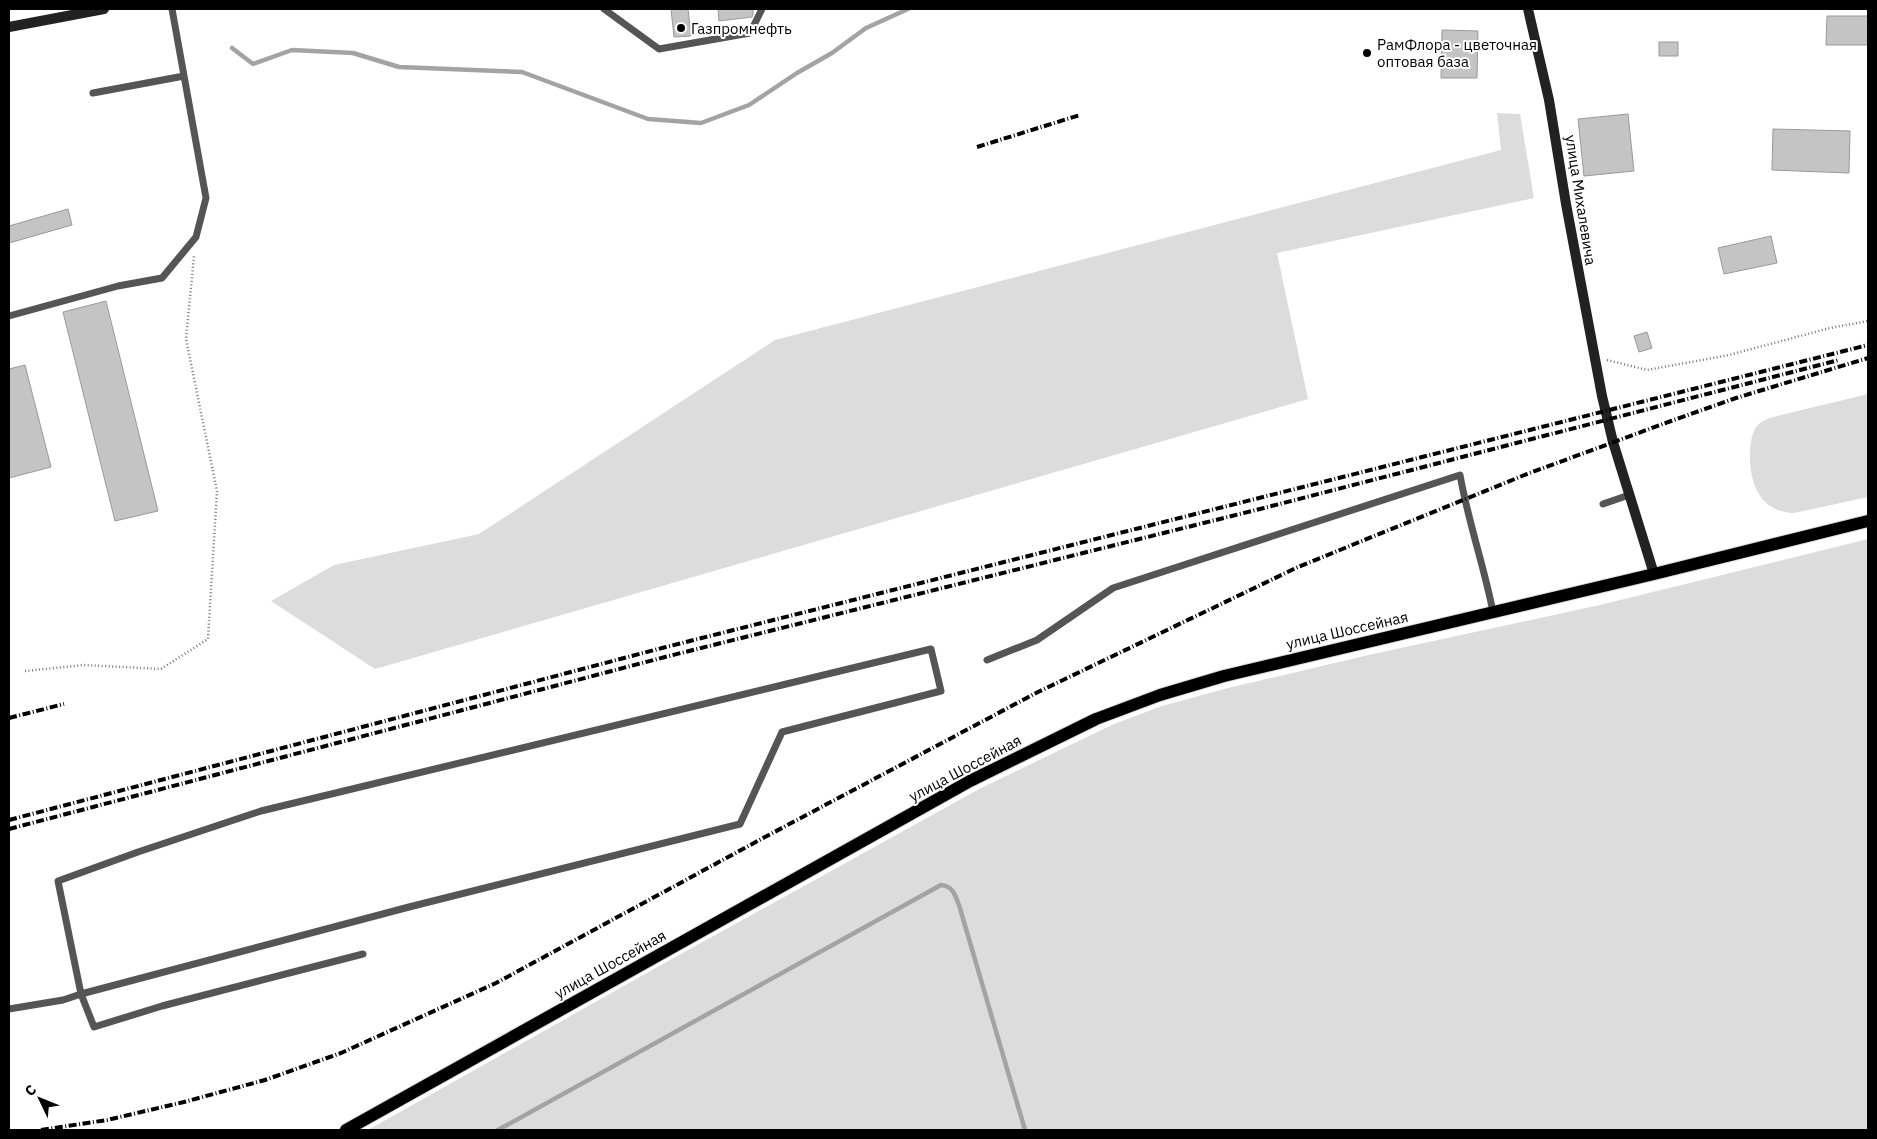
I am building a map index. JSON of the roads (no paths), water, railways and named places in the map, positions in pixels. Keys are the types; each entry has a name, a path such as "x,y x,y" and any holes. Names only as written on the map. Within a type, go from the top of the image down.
{"main road":[{"path":"9,27 98,9"},
{"name":"улица Михалевича","path":"1528,9 1549,100 1566,204 1602,396 1654,574"},
{"name":"улица Шоссейная","path":"346,1130 970,781 1096,720 1160,695 1224,676 1868,521"}],"lane":[{"path":"9,316 118,286 162,278 196,237 206,198 172,9"},
{"path":"604,9 659,49 750,33 762,9"},
{"path":"93,93 184,76"},
{"path":"987,660 1037,640 1113,588 1460,475 1469,518 1487,578 1494,612"},
{"path":"1603,504 1630,495"},
{"path":"9,1009 62,1000 81,994 409,907 740,824 782,732 941,691 931,650 261,811 58,881 81,994 94,1027 162,1006 363,954"}],"waterway":[{"path":"232,48 253,64 292,50 353,53 399,67 522,72 648,119 701,123 749,105 797,73 832,53 866,28 908,9"},
{"path":"498,1130 941,885 951,889 959,905 1025,1130"}],"railway":[{"path":"977,147 1080,115"},
{"path":"9,820 662,648 1868,345"},
{"path":"41,1130 107,1120 184,1102 265,1080 341,1053 496,983 1036,693 1298,567 1527,474 1671,421 1736,398 1868,358"},
{"path":"9,829 665,657 1260,509 1839,360"},
{"path":"9,718 64,704"}],"place":[{"name":"Газпромнефть","path":"681,28"},
{"name":"РамФлора - цветочная оптовая база","path":"1367,53"}]}
